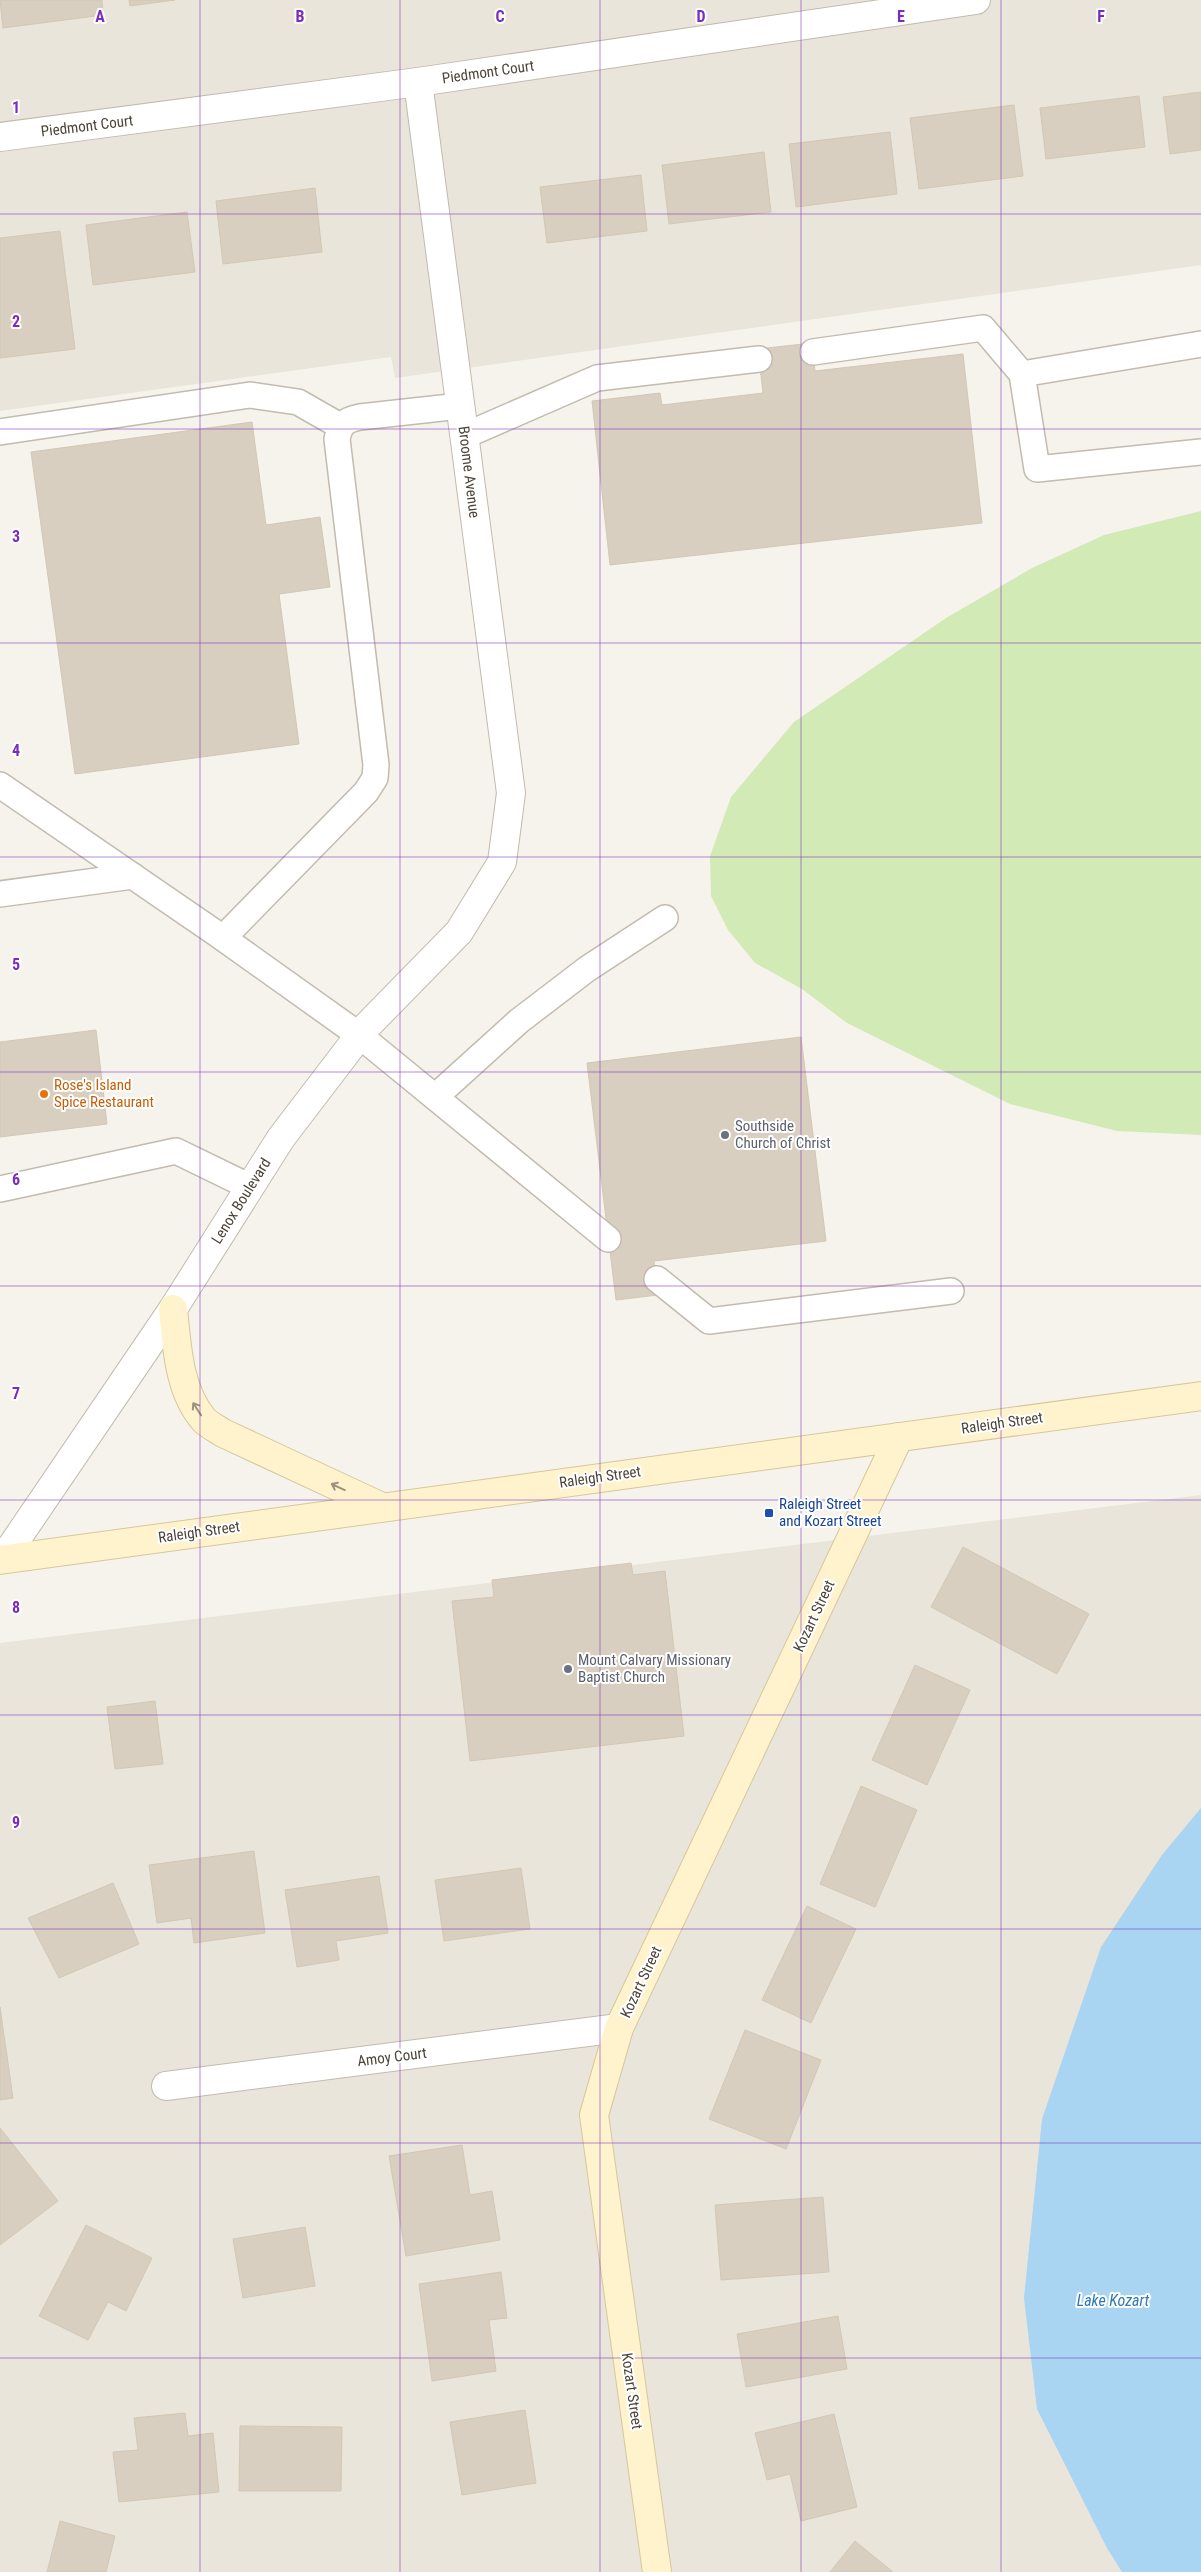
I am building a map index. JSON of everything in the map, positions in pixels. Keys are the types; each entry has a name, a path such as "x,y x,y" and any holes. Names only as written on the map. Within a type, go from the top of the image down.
{"street":[{"name":"Piedmont Court","path":"0,137 418,82 976,0"},
{"name":"Broome Avenue","path":"418,82 511,793 502,862"},
{"name":"Lenox Boulevard","path":"2,1560 173,1309 280,1138 359,1035 459,932 502,862"},
{"path":"173,1309 179,1361 190,1398 204,1420 223,1433 382,1507"},
{"name":"Raleigh Street","path":"2,1560 1201,1396"},
{"name":"Kozart Street","path":"657,2572 594,2115 619,2028 899,1437"},
{"name":"Amoy Court","path":"166,2086 619,2028"}],"lane":[{"path":"813,352 983,328 1022,374 1037,469 1201,452"},
{"path":"1022,374 1201,344"},
{"path":"464,436 597,378 759,359"},
{"path":"0,432 250,395 298,402 340,426"},
{"path":"222,938 366,792 375,778 376,765 337,439 340,426 348,420 360,417 460,406"},
{"path":"0,785 359,1035 608,1239"},
{"path":"0,894 133,876"},
{"path":"435,1097 518,1021 587,969 665,918"},
{"path":"0,1189 176,1151 250,1187"},
{"path":"656,1279 709,1321 951,1291"}],"shaded area":[{"path":"0,0 1201,0 1201,265 395,378 391,357 0,411"},
{"path":"1201,1495 1201,2572 0,2572 0,1643"}],"green space":[{"path":"1201,511 1201,1135 1117,1131 1010,1104 847,1023 802,989 755,963 728,930 711,896 710,856 731,797 794,722 946,618 1032,568 1104,535"}],"water":[{"name":"Lake Kozart","path":"1201,1808 1201,2572 1122,2572 1107,2548 1037,2409 1024,2298 1042,2119 1101,1947 1162,1855"}],"building":[{"path":"0,0 102,0 103,15 3,28"},
{"path":"129,0 175,0 130,6"},
{"path":"1201,92 1201,150 1170,154 1163,97"},
{"path":"1139,96 1145,147 1046,159 1040,108"},
{"path":"1014,105 1023,176 919,189 910,118"},
{"path":"890,132 897,194 796,207 789,144"},
{"path":"764,152 771,212 669,224 662,165"},
{"path":"641,175 647,231 547,243 540,187"},
{"path":"315,188 322,252 223,264 216,201"},
{"path":"187,212 195,272 93,285 86,225"},
{"path":"60,231 75,349 0,358 0,238"},
{"path":"812,343 815,371 963,354 982,523 610,565 592,401 660,393 662,405 763,393 758,349"},
{"path":"252,422 266,525 320,517 330,587 279,594 299,744 75,774 31,452"},
{"path":"96,1030 107,1124 0,1137 0,1042"},
{"path":"801,1037 826,1241 654,1261 658,1295 616,1300 587,1063"},
{"path":"963,1547 1089,1614 1057,1674 931,1607"},
{"path":"631,1563 633,1575 665,1571 684,1736 470,1761 452,1601 494,1597 492,1580"},
{"path":"915,1665 970,1690 927,1785 872,1760"},
{"path":"155,1701 163,1764 115,1769 107,1707"},
{"path":"861,1786 917,1810 875,1907 820,1884"},
{"path":"254,1851 265,1933 194,1943 191,1918 157,1923 149,1865"},
{"path":"521,1868 530,1929 444,1941 435,1880"},
{"path":"379,1876 388,1933 336,1941 339,1960 297,1967 285,1890"},
{"path":"113,1883 139,1944 59,1978 28,1918"},
{"path":"807,1906 856,1929 811,2023 762,2000"},
{"path":"0,2007 13,2098 0,2100"},
{"path":"745,2030 821,2060 786,2149 709,2119"},
{"path":"0,2128 58,2201 0,2245"},
{"path":"462,2145 470,2195 492,2191 500,2240 406,2256 389,2156"},
{"path":"823,2197 829,2272 721,2280 715,2205"},
{"path":"86,2225 152,2258 126,2311 108,2302 88,2340 39,2316"},
{"path":"305,2227 315,2286 243,2298 233,2239"},
{"path":"501,2272 507,2318 489,2320 496,2371 432,2381 419,2284"},
{"path":"838,2316 847,2369 746,2387 737,2334"},
{"path":"525,2410 536,2483 462,2495 450,2422"},
{"path":"185,2413 188,2436 213,2433 219,2492 119,2502 113,2452 138,2450 134,2418"},
{"path":"834,2414 857,2507 801,2521 790,2474 767,2480 755,2433"},
{"path":"240,2426 342,2427 341,2491 239,2491"},
{"path":"60,2521 115,2536 106,2572 47,2572"},
{"path":"855,2541 893,2572 830,2572"}],"place":[{"name":"Rose's Island Spice Restaurant","path":"44,1094"},
{"name":"Southside Church of Christ","path":"725,1135"},
{"name":"Raleigh Street and Kozart Street","path":"769,1513"},
{"name":"Mount Calvary Missionary Baptist Church","path":"568,1669"}]}
